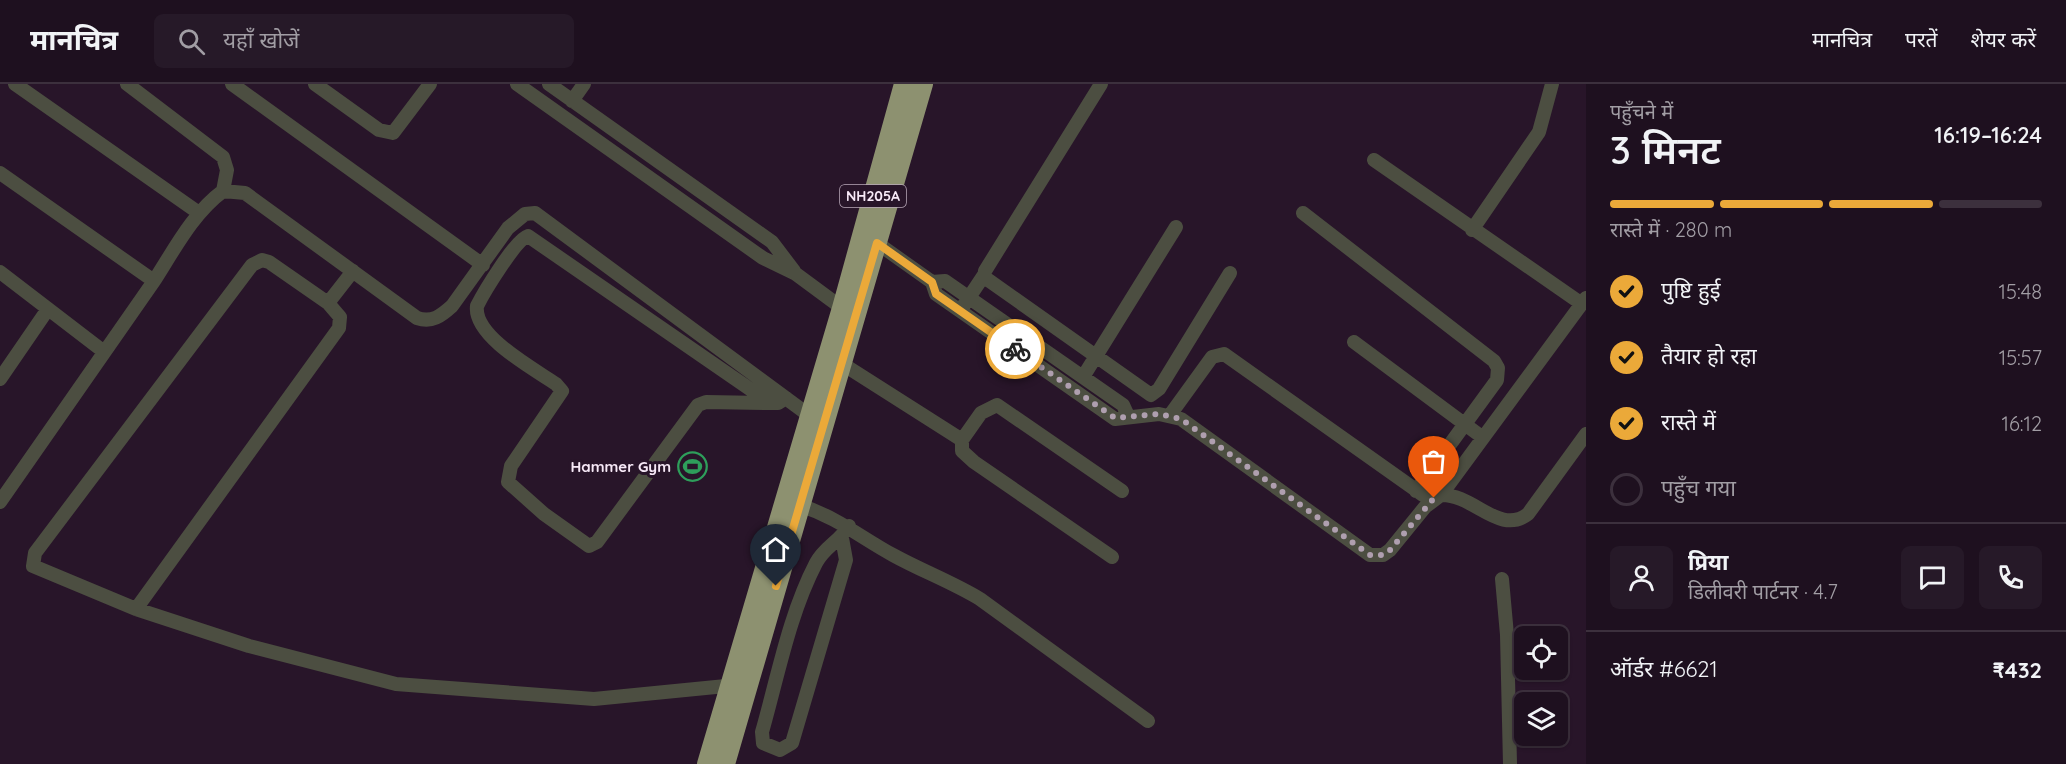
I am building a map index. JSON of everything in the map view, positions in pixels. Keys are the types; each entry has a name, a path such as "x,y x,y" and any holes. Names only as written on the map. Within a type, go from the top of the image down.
{"highway":[{"name":"NH205A","path":"707,764 738,686 800,505 841,363 842,308 904,84"},
{"name":"NH205A","path":"725,764 738,686 810,416 877,243 923,84"}],"street":[{"path":"15,84 199,213"},
{"path":"0,502 199,213 223,191 227,170 223,157 127,84"},
{"path":"232,84 483,265"},
{"path":"315,84 379,130 389,134 393,133 430,84"},
{"path":"517,84 763,258 796,273 842,308"},
{"path":"549,84 771,242 796,273"},
{"path":"572,101 584,84"},
{"path":"960,311 1101,84"},
{"path":"1472,230 1539,132 1552,84"},
{"path":"877,243 932,282 936,294 1115,418 1170,415 1181,419 1370,555 1383,555 1436,498 1584,301 1472,230 1374,160"},
{"path":"0,172 154,281"},
{"path":"223,191 245,194 417,318 426,321 440,316 452,306 508,228 525,214 535,213 810,416"},
{"path":"1303,213 1494,361 1498,368 1497,380 1416,490"},
{"path":"1083,377 1176,227"},
{"path":"770,403 531,236 523,237 477,306 479,321 492,337 556,384 562,391 512,466 507,482 544,514 589,546 597,542 698,405 706,402 770,403 778,403 786,398"},
{"path":"136,609 339,328 340,317 328,303 269,262 262,260 252,265 35,553 33,566 136,609 249,646 396,684 594,699 738,686"},
{"path":"328,303 353,271"},
{"path":"0,272 103,351"},
{"path":"984,274 986,280 1146,393 1155,393 1230,273"},
{"path":"932,282 945,281 1123,405 1128,416"},
{"path":"0,379 48,309"},
{"path":"1354,342 1482,437"},
{"path":"1170,415 1212,357 1216,354 1224,354 1416,490 1436,498 1463,498 1503,521 1519,521 1528,514 1586,434"},
{"path":"841,363 962,440"},
{"path":"1112,557 974,462 962,451 962,440 981,413 997,405 1122,491"},
{"path":"800,505 821,512 845,532 953,583 980,599 1148,721"},
{"path":"845,532 846,560 792,743 780,750 769,747 762,743 762,732 801,600 816,562 826,547 845,532"},
{"path":"1502,579 1507,635 1510,764"}],"way so far":[{"path":"1015,349 1115,418 1168,414 1181,419 1370,555 1383,555 1390,550 1434,498"}],"place":[{"name":"Hammer Gym","path":"692,467"}],"route":[{"path":"776,586 877,243 932,282 936,294 1015,349"}]}
